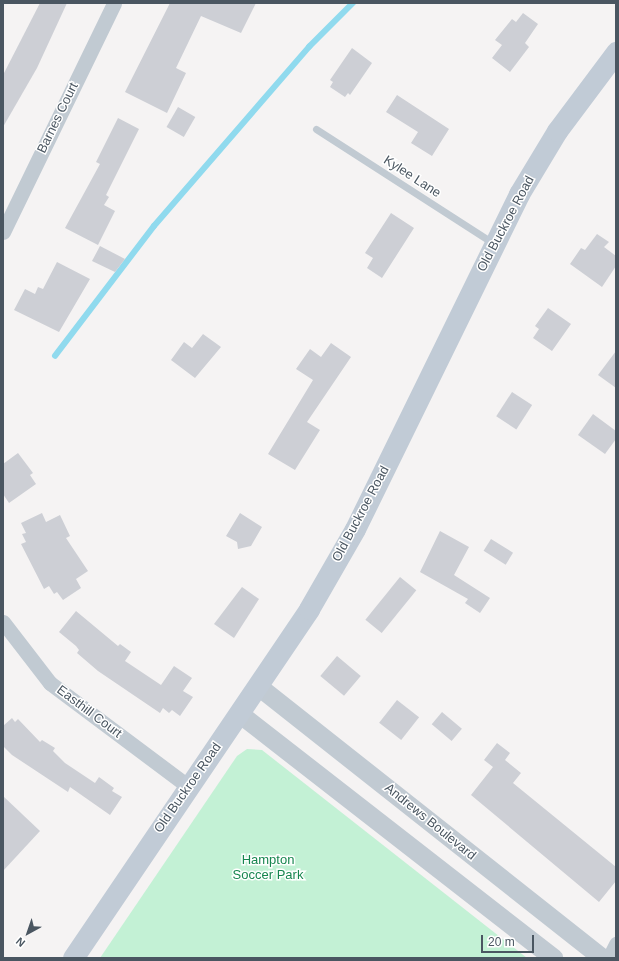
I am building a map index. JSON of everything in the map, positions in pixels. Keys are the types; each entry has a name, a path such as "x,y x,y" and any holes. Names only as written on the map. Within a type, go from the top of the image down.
{"main road":[{"name":"Old Buckroe Road","path":"73,958 240,714 309,609 355,529 520,194 558,131 616,52"}],"street":[{"name":"Barnes Court","path":"3,232 114,3"},
{"name":"Easthill Court","path":"3,622 50,683 189,787"},
{"name":"Andrews Boulevard","path":"258,686 602,958"},
{"path":"240,714 553,958"},
{"path":"610,958 616,944"}],"lane":[{"name":"Kylee Lane","path":"316,129 495,244"}],"green space":[{"name":"Hampton Soccer Park","path":"247,749 262,750 527,958 100,958 237,756"}],"building":[{"path":"40,3 67,3 37,68 3,127 3,75"},
{"path":"170,3 256,3 241,33 201,16 176,68 186,73 167,113 125,92"},
{"path":"523,13 538,24 525,43 529,47 510,72 492,58 502,45 495,40 512,19 516,22"},
{"path":"352,48 372,63 350,95 348,93 345,97 330,87 333,82 330,80"},
{"path":"397,95 449,129 432,156 411,143 418,132 386,112"},
{"path":"178,107 195,117 184,137 166,127"},
{"path":"118,118 139,129 106,195 109,197 104,205 115,211 98,245 65,228 100,164 96,162"},
{"path":"391,213 414,228 382,278 367,268 373,258 365,253"},
{"path":"597,234 609,242 604,247 616,256 616,266 602,287 570,264 581,248 585,250"},
{"path":"100,246 125,259 115,272 92,261"},
{"path":"57,262 90,279 59,332 14,310 25,289 35,294 38,287 43,289"},
{"path":"548,308 571,324 552,351 533,338 539,329 535,326"},
{"path":"203,334 221,347 195,378 171,360 184,342 192,348"},
{"path":"331,343 351,357 307,422 320,430 295,470 268,454 313,380 296,369 310,349 321,357"},
{"path":"616,351 616,388 598,375"},
{"path":"512,392 532,405 516,429 496,416"},
{"path":"593,414 616,431 616,439 605,454 578,435"},
{"path":"18,453 33,473 30,475 36,484 9,503 3,494 3,464"},
{"path":"42,513 46,522 60,515 70,536 66,538 88,571 76,579 81,588 63,600 57,592 54,594 49,586 44,589 21,544 26,542 22,534 26,533 21,523"},
{"path":"240,513 262,527 251,546 238,549 237,542 226,536"},
{"path":"440,531 469,547 454,575 490,598 480,613 465,603 468,599 420,572"},
{"path":"491,539 513,553 506,565 484,551"},
{"path":"400,577 416,590 382,633 365,620"},
{"path":"242,587 259,599 234,638 214,624"},
{"path":"76,611 118,646 120,644 131,652 125,661 161,685 174,666 192,678 183,691 193,697 180,716 172,710 169,713 163,708 160,713 98,671 77,653 79,650 76,646 59,632"},
{"path":"337,656 361,676 344,696 320,676"},
{"path":"397,700 419,717 401,740 379,723"},
{"path":"442,712 462,729 452,741 432,724"},
{"path":"12,718 15,722 18,719 40,742 42,740 55,748 53,751 65,763 95,783 99,777 114,788 112,791 122,797 110,815 70,787 68,792 12,755 3,746 3,726"},
{"path":"497,743 510,753 505,760 521,773 513,783 616,867 616,881 599,902 471,795 493,767 484,760"},
{"path":"3,796 40,831 3,871"}],"waterway":[{"path":"55,356 154,226 309,47 353,3"}]}
